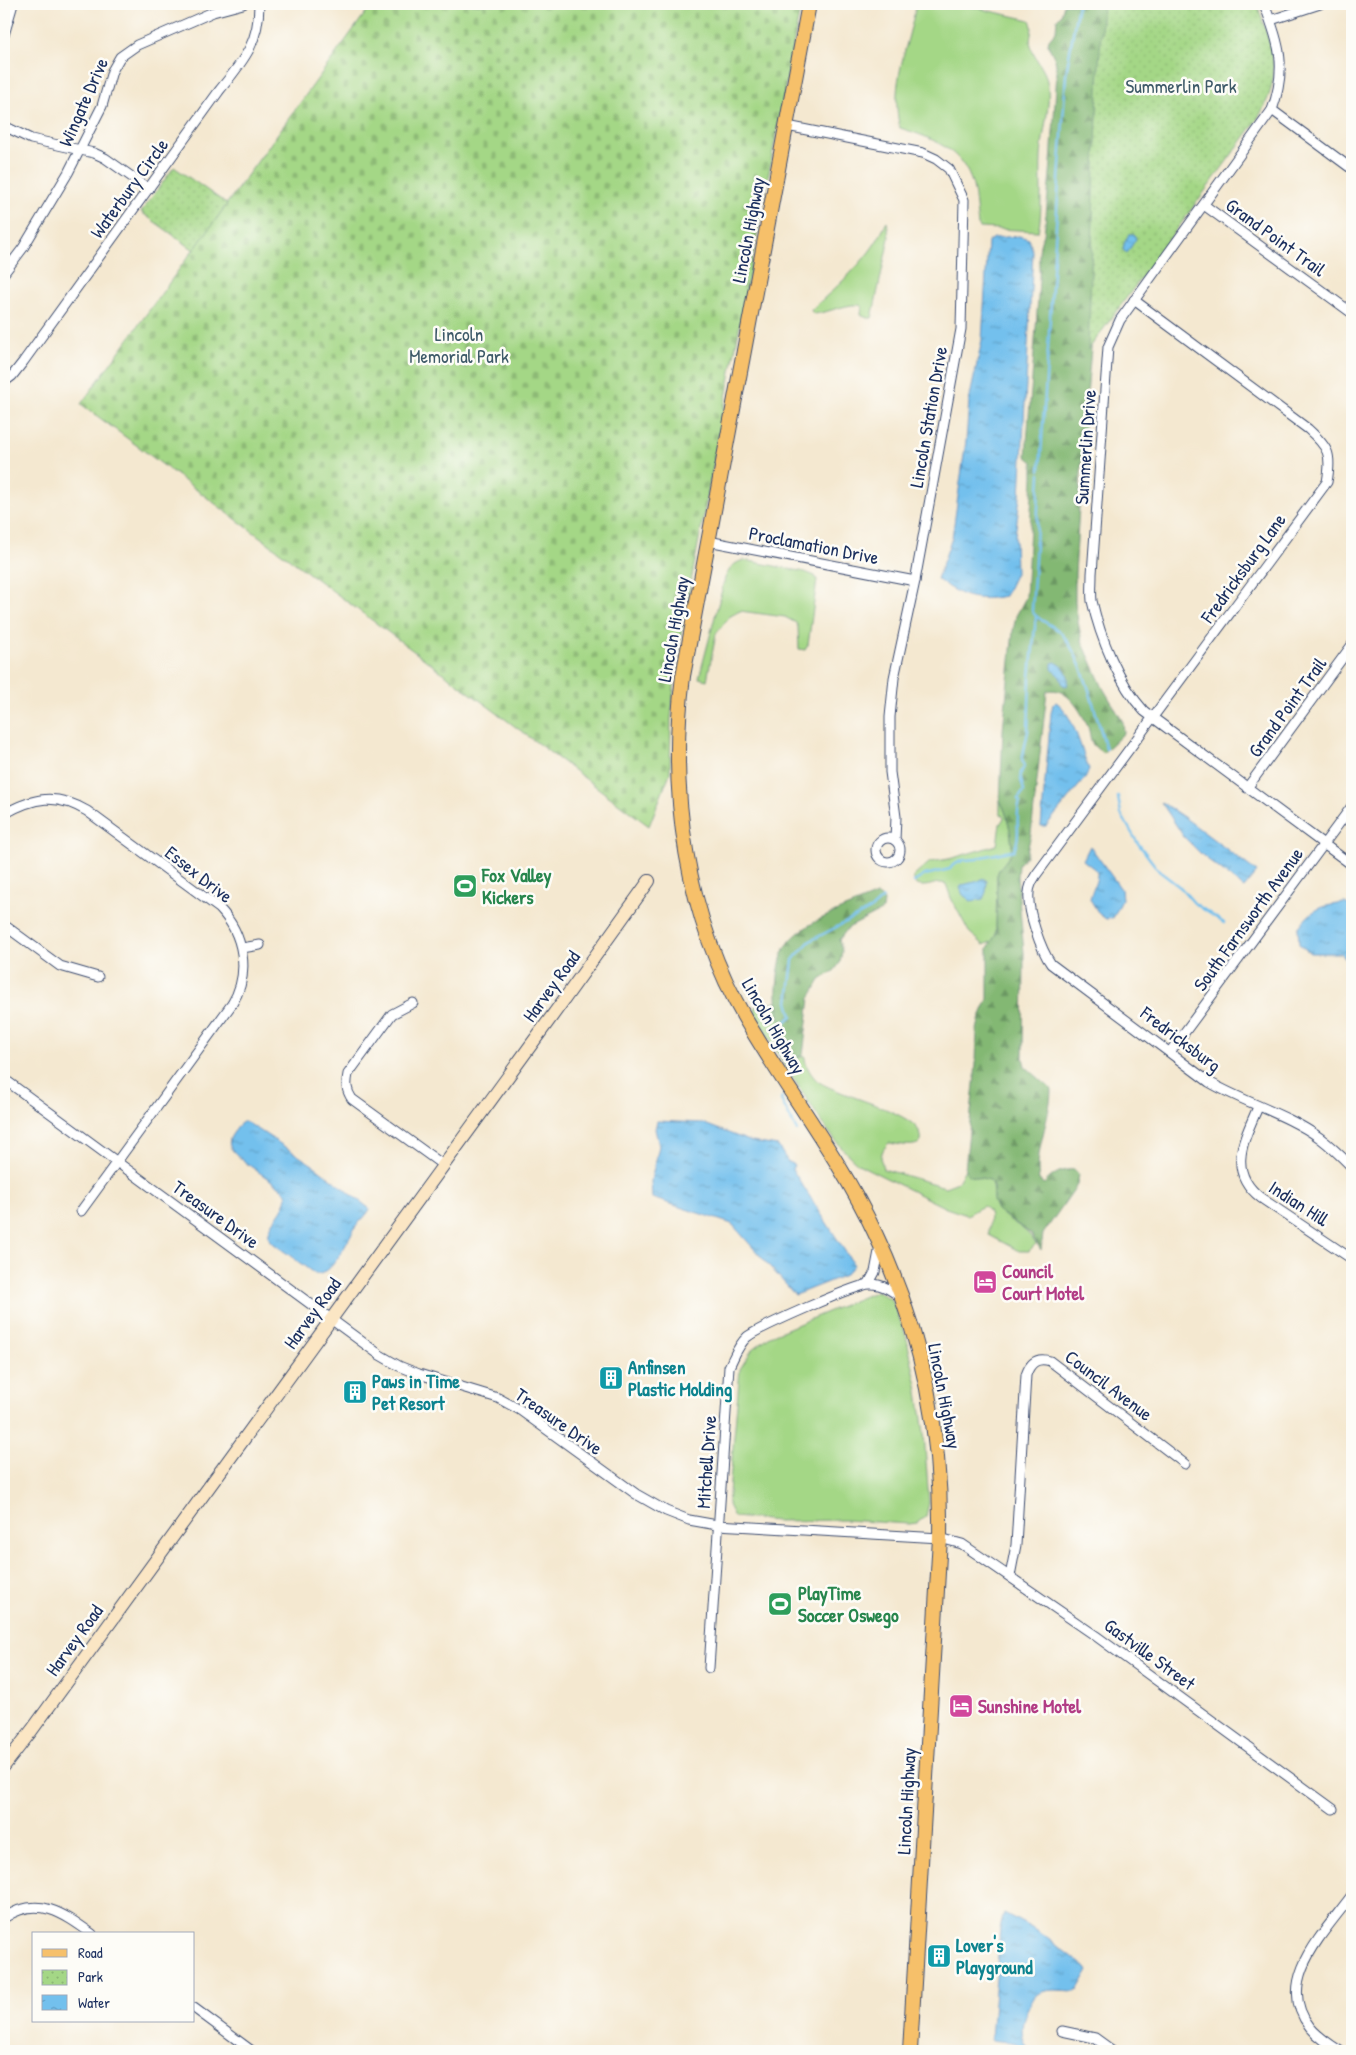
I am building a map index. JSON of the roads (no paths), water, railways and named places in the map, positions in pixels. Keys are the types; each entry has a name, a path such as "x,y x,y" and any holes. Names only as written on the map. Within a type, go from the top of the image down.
{"main road":[{"name":"Lincoln Highway","path":"810,4 708,541 679,709 678,779 681,817 689,868 713,950 744,1017 846,1178 881,1244 903,1300 921,1358 932,1407 939,1470 940,1538 910,2051"}],"street":[{"path":"4,35 13,4"},
{"name":"Wingate Drive","path":"4,272 23,248 42,218 81,149 102,106 112,71 120,57 137,45 213,12 243,4"},
{"name":"Waterbury Circle","path":"4,382 20,366 248,54 258,24 259,4"},
{"name":"Summerlin Drive","path":"1264,4 1278,45 1281,75 1280,87 1272,110 1120,320 1108,347 1092,574 1092,599 1100,632 1126,687 1137,704 1152,718 1352,865"},
{"path":"1271,20 1320,4"},
{"path":"1272,110 1352,169"},
{"path":"4,126 31,139 81,149 105,158 149,189"},
{"name":"Lincoln Station Drive","path":"787,126 923,153 936,158 949,169 964,200 960,329 914,581 894,678 890,717 890,772 896,817 895,840"},
{"name":"Grand Point Trail","path":"1204,205 1352,313"},
{"name":"Fredricksburg Lane","path":"1028,901 1031,882 1327,482 1331,460 1322,441 1308,429 1134,300"},
{"name":"Proclamation Drive","path":"708,541 914,581"},
{"name":"Grand Point Trail","path":"1247,788 1352,645"},
{"name":"Essex Drive","path":"4,814 26,802 48,798 63,800 87,811 219,908 232,925 242,948 242,980 235,999 81,1211"},
{"name":"South Farnsworth Avenue","path":"1170,1052 1352,806"},
{"name":"Harvey Road","path":"4,1766 649,881"},
{"name":"Fredricksburg","path":"1028,901 1044,952 1051,964 1214,1085 1319,1137 1352,1167"},
{"path":"4,925 60,966 98,977"},
{"path":"242,948 260,945"},
{"path":"413,1003 392,1014 348,1074 347,1092 352,1099 443,1165"},
{"name":"Treasure Drive","path":"4,1079 380,1355 399,1366 498,1398 520,1410 636,1494 666,1512 690,1520 717,1525 940,1538"},
{"name":"Indian Hill","path":"1258,1107 1241,1150 1241,1166 1249,1186 1261,1198 1352,1259"},
{"path":"881,1244 877,1265 869,1284 883,1287 903,1300"},
{"name":"Mitchell Drive","path":"709,1668 729,1367 736,1351 746,1338 756,1331 787,1316 869,1284"},
{"name":"Council Avenue","path":"1010,1576 1015,1553 1026,1376 1033,1363 1039,1359 1050,1361 1186,1464"},
{"name":"Gastville Street","path":"940,1538 968,1548 1010,1576 1165,1685 1333,1809"},
{"path":"1340,2051 1309,2027 1300,2009 1296,1988 1298,1976 1306,1959 1352,1895"},
{"path":"4,1918 18,1909 32,1904 58,1912 89,1932"},
{"path":"195,2009 252,2051"},
{"path":"1062,2031 1095,2038 1113,2051"}],"water":[{"path":"1129,234 1134,234 1136,239 1127,253 1123,250"},
{"path":"1019,236 1029,239 1033,252 1020,496 1015,536 1016,573 1005,596 977,598 961,594 937,579 952,538 966,441 969,401 982,340 988,242 994,238"},
{"path":"1055,662 1062,666 1068,675 1067,686 1063,685 1060,677 1052,669 1052,663"},
{"path":"1056,702 1062,707 1072,723 1089,769 1086,777 1046,826 1041,826 1051,713 1053,704"},
{"path":"1161,802 1257,872 1244,888 1202,855 1184,837"},
{"path":"1090,846 1121,889 1122,900 1113,918 1106,919 1099,914 1090,899 1096,882 1097,871 1083,860"},
{"path":"983,878 987,881 983,899 971,901 963,895 960,888 962,885 979,881"},
{"path":"1345,903 1352,907 1352,965 1341,953 1310,953 1299,944 1298,928 1308,916 1318,909"},
{"path":"245,1121 316,1167 370,1209 333,1264 321,1274 315,1274 270,1241 269,1235 272,1224 283,1208 287,1196 279,1186 244,1161 230,1146 230,1140 238,1125"},
{"path":"657,1121 702,1123 752,1142 778,1146 788,1162 794,1165 792,1169 854,1265 845,1275 795,1295 732,1224 652,1198 651,1181 659,1146 655,1129"},
{"path":"1004,1913 1039,1932 1089,1970 1075,1991 1049,1990 1035,1996 1027,2010 1022,2030 1025,2044 1030,2051 1023,2051 1017,2043 991,2040 1000,1929"}],"waterway":[{"path":"1040,470 1066,74 1078,4"},
{"path":"1040,474 1032,611 1038,618 1062,634 1077,658 1106,749"},
{"path":"914,882 925,875 950,869 953,865 964,860 978,859 1014,850 1017,839 1018,808 1020,802 1018,799 1024,791 1021,772 1025,766 1022,760 1028,731 1030,677 1036,617"},
{"path":"1118,797 1121,814 1137,842 1159,871 1181,888 1194,903 1224,923"},
{"path":"780,1055 785,1039 781,1034 785,1031 785,1022 792,1016 788,1002 793,960 810,941 871,909 883,898"},
{"path":"782,1097 781,1100 797,1131"}],"place":[{"name":"Fox Valley Kickers","path":"465,886"},
{"name":"Council Court Motel","path":"985,1282"},
{"name":"Anfinsen Plastic Molding","path":"611,1378"},
{"name":"Paws in Time Pet Resort","path":"355,1392"},
{"name":"PlayTime Soccer Oswego","path":"780,1604"},
{"name":"Sunshine Motel","path":"961,1706"},
{"name":"Lover's Playground","path":"939,1956"}],"park label":[{"name":"Summerlin Park","path":"1181,86"},
{"name":"Lincoln Memorial Park","path":"459,345"}]}
